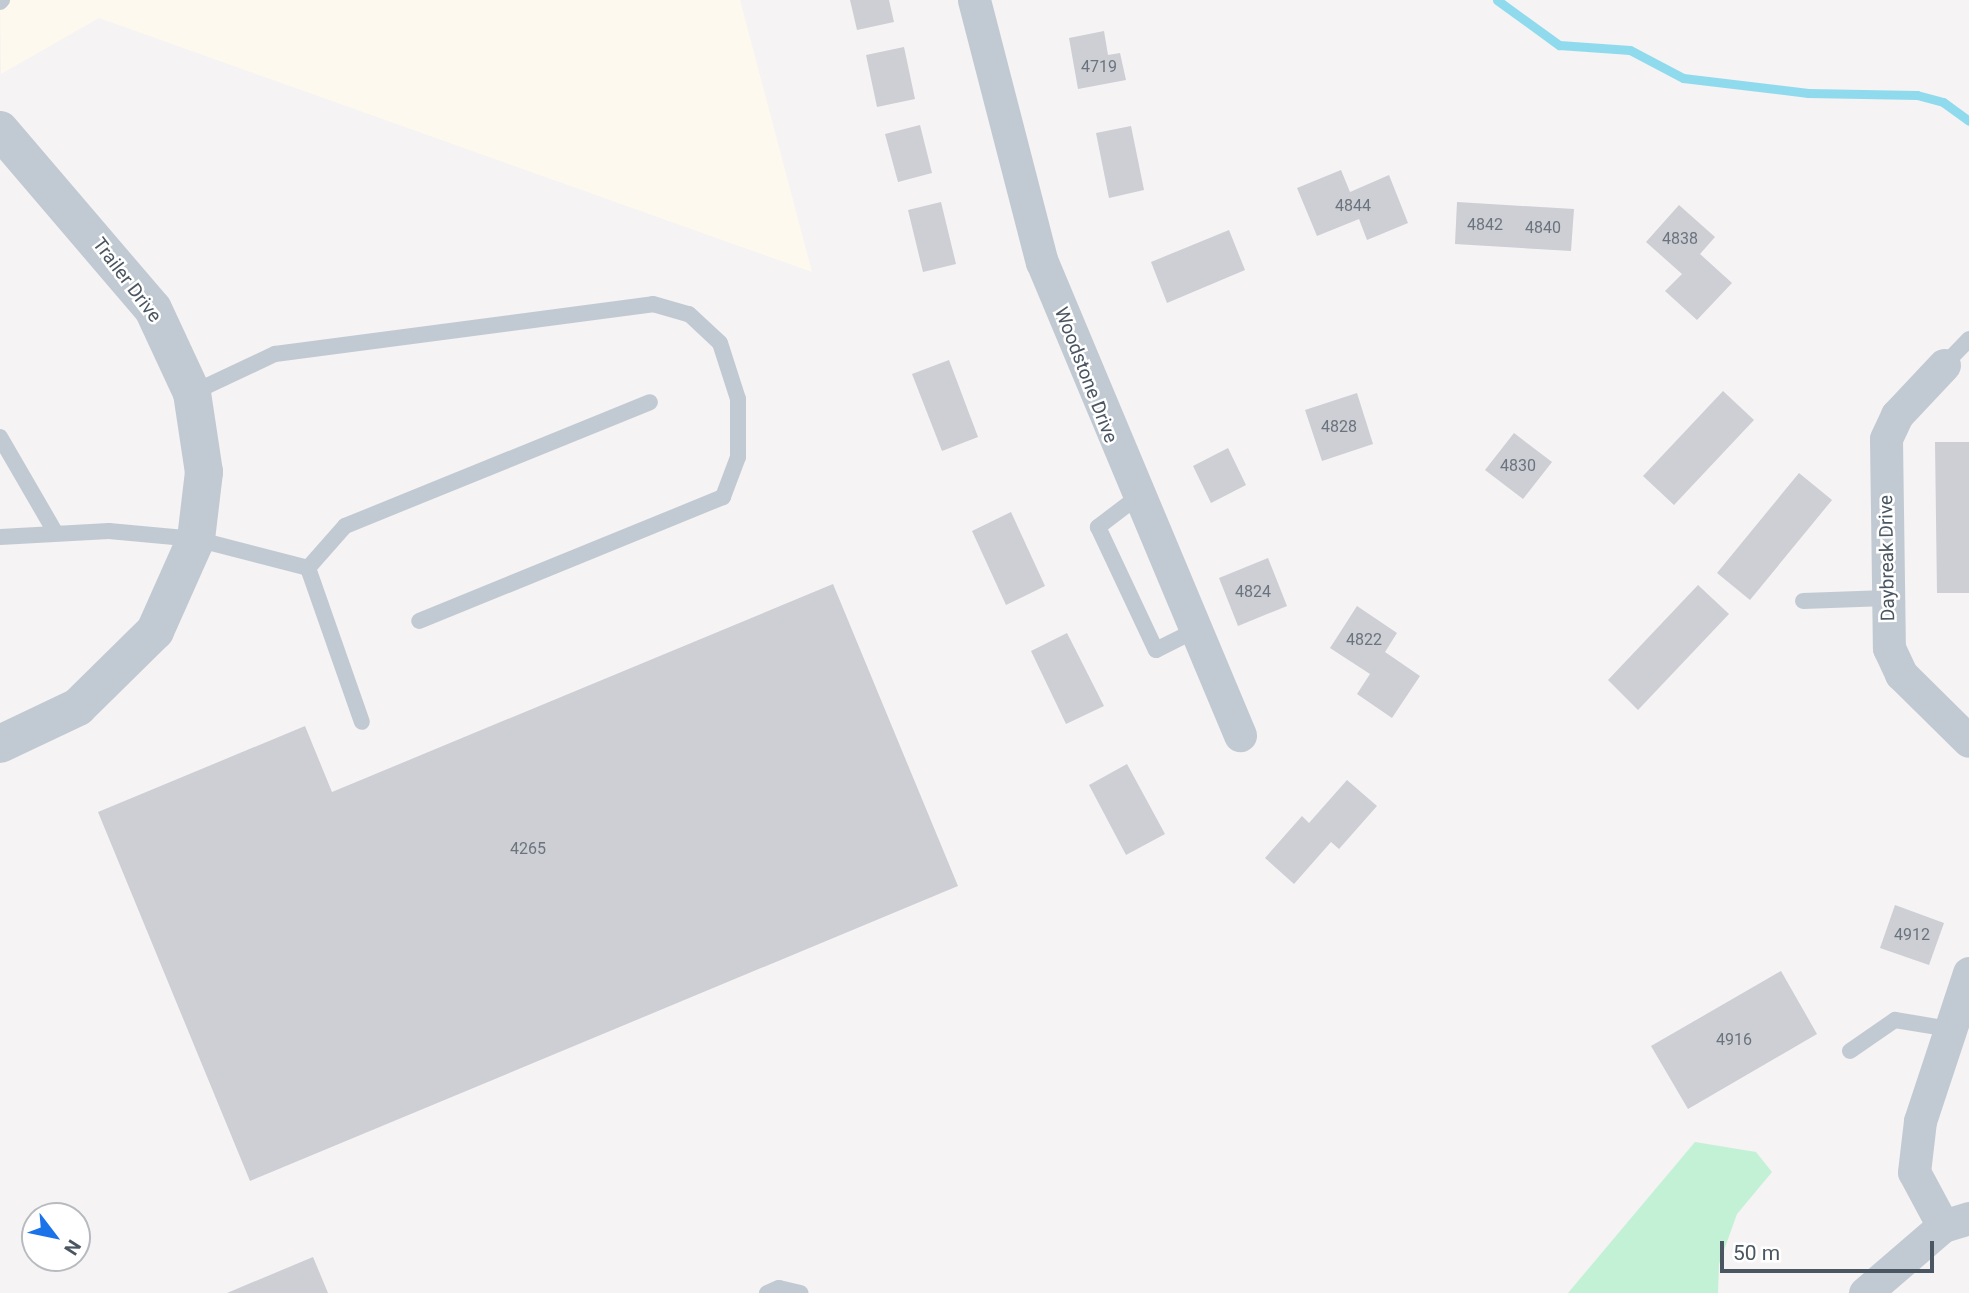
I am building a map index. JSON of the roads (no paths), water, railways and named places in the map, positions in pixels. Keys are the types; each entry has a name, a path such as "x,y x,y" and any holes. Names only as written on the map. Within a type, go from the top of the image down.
{"street":[{"name":"Woodstone Drive","path":"974,0 1042,262 1136,498 1240,736"},
{"name":"Trailer Drive","path":"0,130 153,309 192,393 204,472 196,539 169,607 129,662 78,707 0,744"},
{"name":"Daybreak Drive","path":"1961,350 1888,428 1887,598 1893,662 1969,741"},
{"path":"1865,1293 1956,1222 1914,1172 1920,1121 1969,973"}],"lane":[{"path":"192,393 275,354 640,305 689,314 720,343 737,399 738,457 723,497 419,621"},
{"path":"308,568 345,526 650,402"},
{"path":"0,437 55,532"},
{"path":"1136,498 1098,527 1156,650 1194,631"},
{"path":"0,537 55,532 196,539 308,568"},
{"path":"308,568 362,722"},
{"path":"1803,601 1887,598"},
{"path":"1850,1051 1895,1020 1950,1029"},
{"path":"767,1293 779,1288 800,1293"}],"waterway":[{"path":"1497,0 1559,45 1630,50 1683,78 1808,93 1917,95 1943,102 1969,121"}]}
